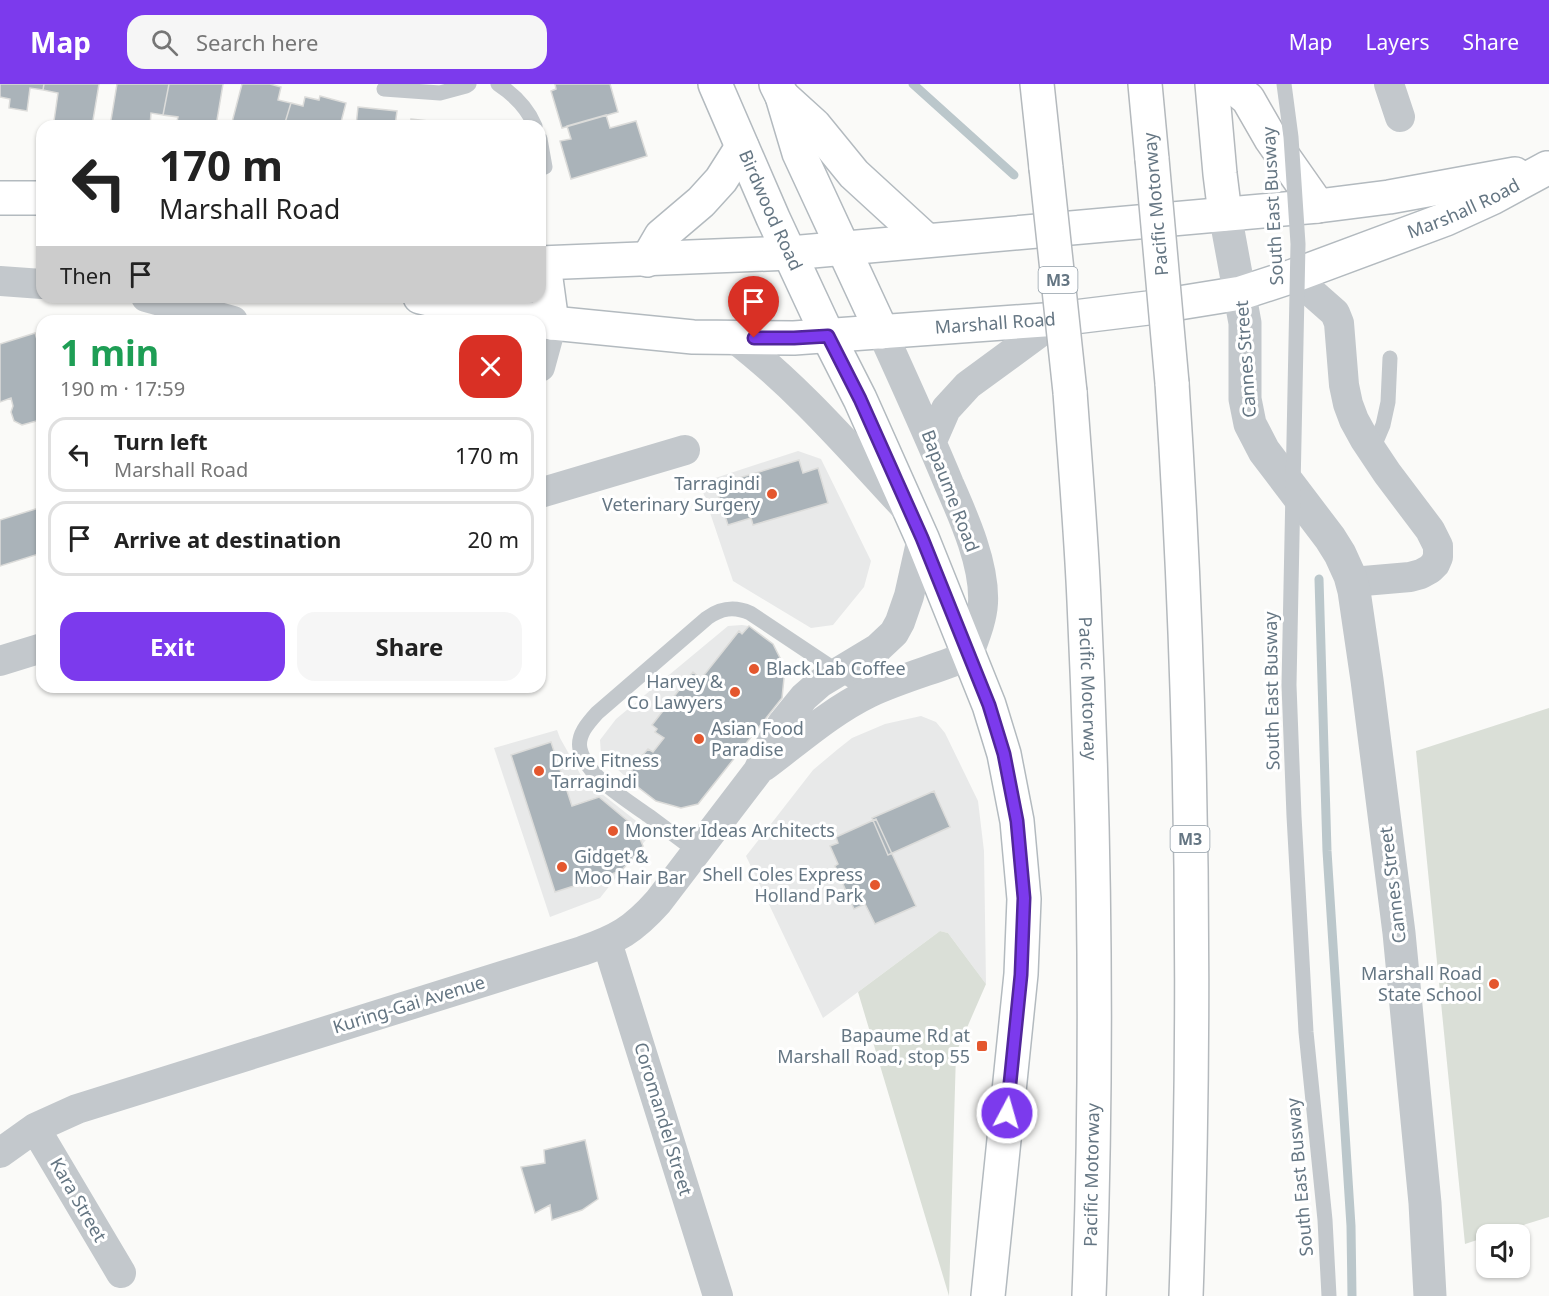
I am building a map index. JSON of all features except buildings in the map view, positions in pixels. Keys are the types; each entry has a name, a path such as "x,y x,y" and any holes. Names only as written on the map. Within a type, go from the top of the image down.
{"main road":[{"name":"Birdwood Road","path":"715,84 773,218 828,336"},
{"name":"Pacific Motorway","path":"1037,84 1070,392 1084,599 1091,779 1093,944 1089,1296"},
{"name":"Pacific Motorway","path":"1144,84 1172,383 1182,538 1190,802 1192,1037 1191,1166 1186,1296"},
{"path":"1212,84 1225,214"},
{"path":"1230,84 1248,99 1275,146 1318,206"},
{"path":"779,90 814,125 854,174 926,240"},
{"path":"779,90 799,153 882,332"},
{"path":"647,260 661,236 695,207 721,180 742,147"},
{"name":"Marshall Road","path":"546,266 790,253 1318,206 1548,168"},
{"name":"Marshall Road","path":"546,321 693,337 794,338 1058,319 1160,306 1241,293 1293,276 1446,219 1548,168"},
{"path":"0,198 36,198"},
{"path":"546,292 552,323"},
{"name":"Marshall Road","path":"446,303 467,308 518,312"},
{"path":"828,336 860,399 916,525 989,705 1004,754 1017,821 1024,898 1021,975 988,1296"}],"street":[{"path":"1389,84 1401,117"},
{"name":"Cannes Street","path":"1225,214 1241,293 1246,336 1245,399 1250,424 1264,451 1330,538 1352,582 1367,680 1399,933 1425,1203 1430,1296"},
{"path":"1293,276 1337,315 1344,385 1354,420 1372,451 1437,543 1438,557 1430,569 1410,577 1352,582"},
{"path":"0,281 36,284"},
{"path":"168,303 211,315"},
{"path":"932,441 946,409 968,385 1058,319"},
{"path":"546,345 552,323"},
{"name":"Bapaume Road","path":"882,332 932,441 965,520 974,549 983,603 968,656"},
{"path":"734,338 807,401 916,525"},
{"path":"546,491 685,450"},
{"name":"Kuring-Gai Avenue","path":"0,1153 35,1128 102,1100 607,942 627,931 647,914 758,771 777,732 797,705 811,690 878,648 894,633 909,596 916,525"},
{"path":"0,661 36,650"},
{"name":"Kuring-Gai Avenue","path":"758,771 835,712 870,693 968,656"},
{"name":"Coromandel Street","path":"607,942 718,1296"},
{"name":"Kara Street","path":"35,1128 121,1273"}],"lane":[{"path":"384,89 440,93 469,84"},
{"path":"498,84 521,104 532,120"},
{"name":"South East Busway","path":"1284,84 1291,137 1298,244 1289,685 1306,1032 1325,1220 1329,1296"},
{"path":"1372,451 1385,418 1390,358"},
{"path":"697,852 599,778 590,768 583,757 580,745 582,733 597,713 707,618 727,608 750,613 870,693"}],"shaded area":[{"path":"798,451 821,459 871,561 864,587 833,625 811,628 733,581 700,483"},
{"path":"728,626 749,626 773,644 785,668 782,698 698,804 681,808 656,801 601,754 600,740 616,719"},
{"name":"Marshall Road State School","path":"1549,708 1549,1217 1527,1224 1476,1224 1476,1240 1465,1244 1416,751"},
{"path":"921,716 936,722 945,733 978,801 984,851 986,984 948,933 940,931 823,1018 746,856 813,770 838,749 852,738 885,724"},
{"path":"557,730 583,779 640,824 649,836 600,898 550,917 494,748"},
{"path":"940,931 948,933 986,984 956,1053 949,1296 858,992"}],"waterway":[{"path":"913,84 1014,175"},
{"path":"1319,579 1327,851 1351,1226 1352,1296"}],"place":[{"name":"Tarragindi Veterinary Surgery","path":"772,494"},
{"name":"Black Lab Coffee","path":"754,669"},
{"name":"Harvey & Co Lawyers","path":"735,692"},
{"name":"Asian Food Paradise","path":"699,739"},
{"name":"Drive Fitness Tarragindi","path":"539,771"},
{"name":"Monster Ideas Architects","path":"613,831"},
{"name":"Gidget & Moo Hair Bar","path":"562,867"},
{"name":"Shell Coles Express Holland Park","path":"875,885"},
{"name":"Marshall Road State School","path":"1494,984"},
{"name":"Bapaume Rd at Marshall Road, stop 55","path":"982,1046"}],"route":[{"path":"754,338 828,336 860,399 922,538 989,705 1004,754 1017,821 1024,898 1021,975 1007,1113"}]}
